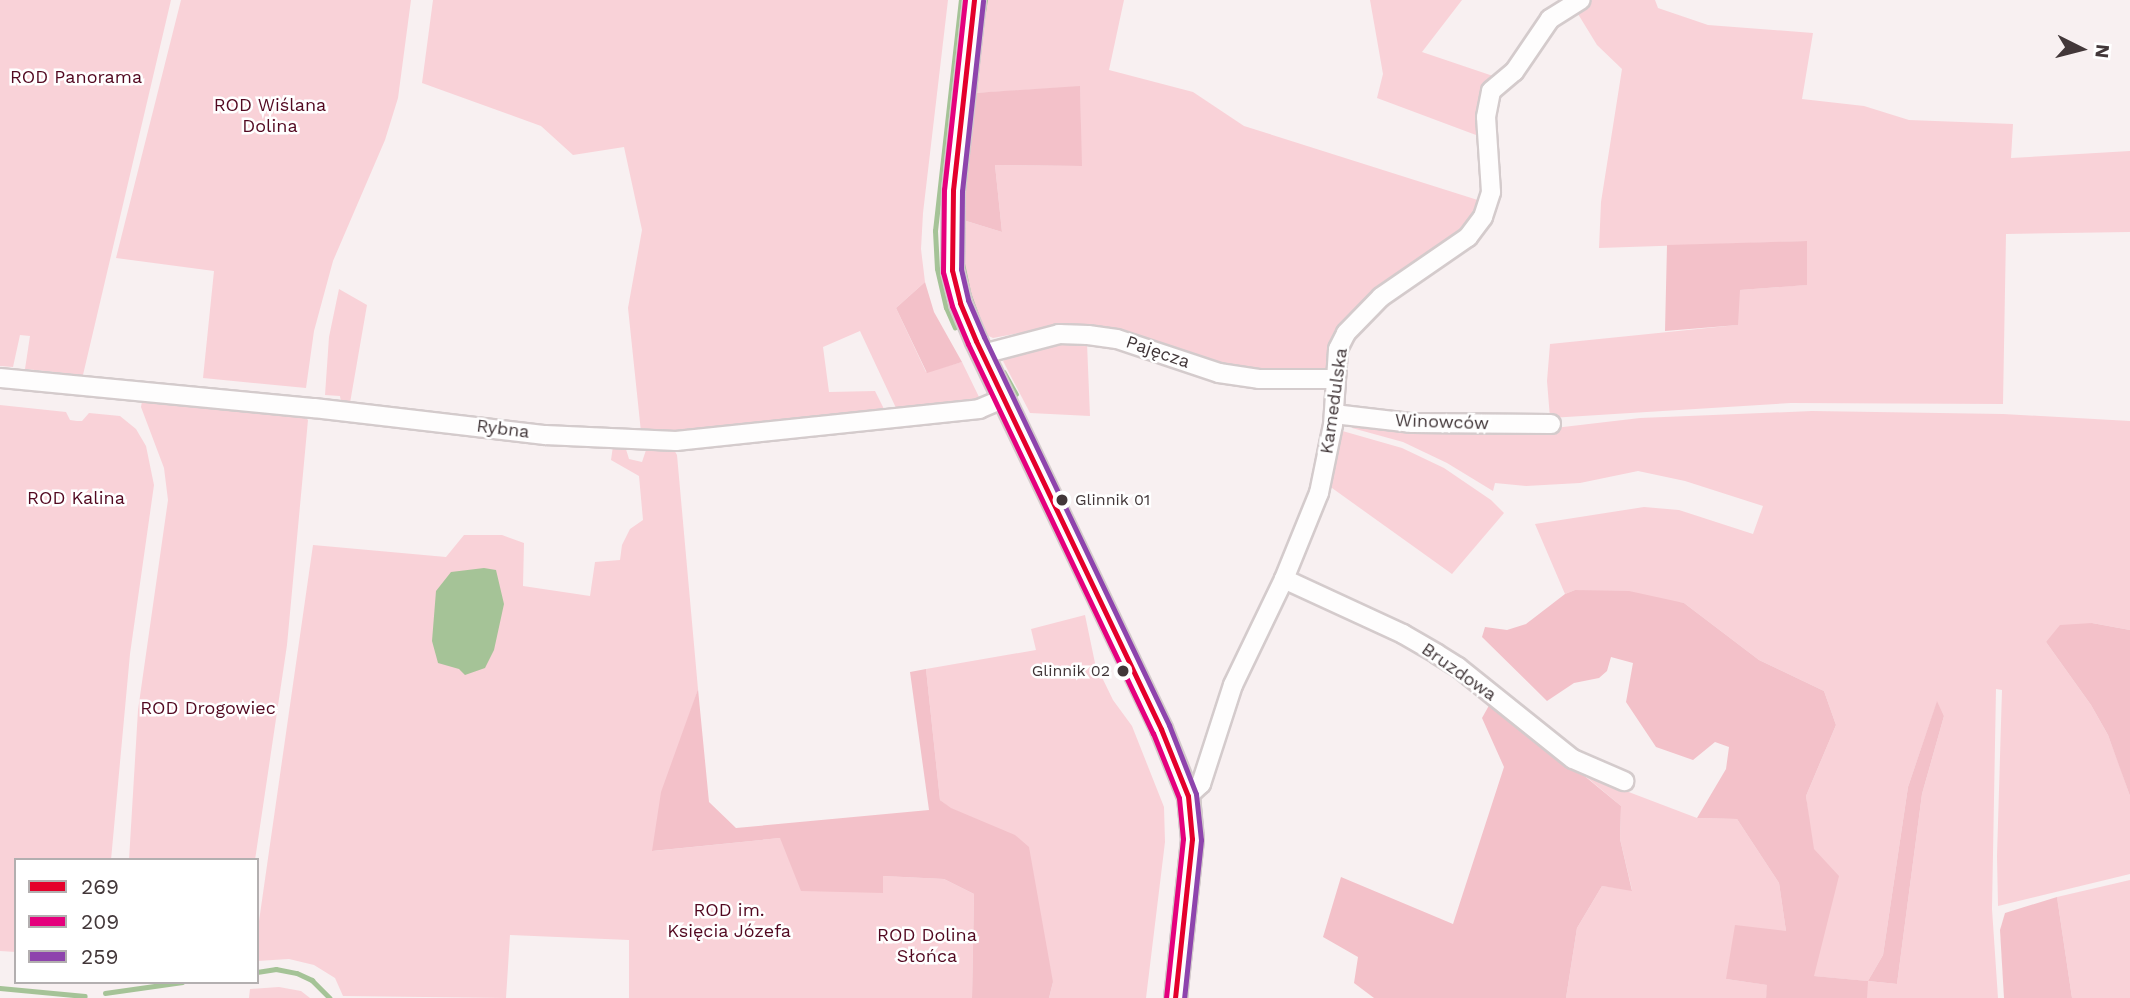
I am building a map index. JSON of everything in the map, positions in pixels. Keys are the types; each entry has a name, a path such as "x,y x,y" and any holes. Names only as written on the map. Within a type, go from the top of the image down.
{"main road":[{"path":"974,0 953,190 952,270 960,303 1161,729 1188,796 1192,839 1175,998"}],"street":[{"name":"Kamedulska","path":"1188,796 1201,784 1233,685 1284,579 1319,493 1334,414 1337,360 1346,333 1381,297 1459,244 1483,217 1491,192 1486,117 1492,91 1514,72 1550,19 1581,0"},
{"name":"Pajęcza","path":"983,354 1059,334 1088,335 1117,338 1219,373 1259,379 1334,379"},
{"name":"Rybna","path":"0,378 328,410 545,435 676,441 979,409 1005,398"},
{"name":"Winowców","path":"1334,414 1412,423 1551,425"},
{"name":"Bruzdowa","path":"1284,579 1403,634 1448,660 1573,759 1624,781"}],"green space":[{"name":"ROD Panorama","path":"0,0 171,0 83,375 25,369 30,336 20,335 13,367 0,366"},
{"name":"ROD Wiślana Dolina","path":"181,0 411,0 398,98 385,140 333,261 314,331 306,388 203,378 214,271 116,258"},
{"path":"433,0 948,0 923,213 921,249 925,282 896,308 926,372 962,362 979,397 977,401 896,408 860,331 823,347 829,392 875,391 885,411 675,433 641,432 628,308 642,230 624,147 573,155 541,126 422,83"},
{"path":"986,0 1124,0 1109,70 1193,92 1244,126 1484,202 1439,251 1337,336 1327,370 1273,376 1225,367 1086,326 1041,329 993,338 982,333 966,287 963,220 1002,232 995,165 1081,166 1080,87 974,93"},
{"path":"1370,0 1462,0 1422,52 1496,77 1484,138 1377,98 1383,74"},
{"path":"1588,0 1655,0 1658,8 1708,25 1813,33 1802,99 1864,106 1909,120 2013,124 2011,158 2130,151 2130,232 2006,234 2003,404 1791,403 1550,418 1547,381 1550,344 1737,325 1739,290 1806,285 1806,241 1599,248 1601,202 1622,69 1597,45 1578,14 1579,4"},
{"path":"339,289 367,305 350,403 341,402 340,396 325,395 329,337"},
{"path":"1068,342 1087,343 1090,416 1030,413 1003,361 1021,349"},
{"name":"ROD Drogowiec","path":"154,396 300,412 308,420 287,645 255,858 129,858 138,710 168,500 164,468 141,407 142,401"},
{"name":"ROD Kalina","path":"0,405 66,412 70,420 77,421 82,421 89,413 120,416 136,429 146,446 154,485 130,654 111,858 14,858 14,952 0,951"},
{"path":"1812,411 2003,414 2130,421 2130,630 2092,623 2046,642 2091,705 2108,735 2120,767 2130,796 2130,874 1998,906 2002,690 1996,689 1992,909 1998,998 1867,998 1867,981 1813,976 1823,936 1806,796 1836,725 1824,691 1759,660 1684,603 1575,590 1565,594 1535,524 1644,507 1679,510 1753,534 1763,506 1685,481 1638,471 1580,483 1526,486 1495,483 1493,491 1447,463 1403,442 1352,428 1353,423 1546,429 1640,418","holes":["1937,702 1944,716 1922,794 1897,984 1868,981 1883,955 1908,787"]},
{"path":"1339,430 1402,448 1444,468 1491,500 1504,513 1452,574 1325,483"},
{"path":"613,446 625,446 629,459 642,462 647,447 673,448 677,455 698,689 679,746 653,851 780,838 882,893 883,876 944,879 974,894 972,998 629,998 629,940 510,935 506,998 343,996 335,978 314,965 289,959 259,961 259,921 313,545 446,557 464,535 502,535 524,543 523,586 590,596 595,562 620,560 622,545 630,529 643,520 639,476 611,460"},
{"path":"1085,615 1095,663 1113,700 1132,726 1164,807 1165,842 1146,998 1049,998 1053,982 950,808 940,800 926,669 1036,650 1031,629"},
{"path":"1584,775 1697,818 1737,819 1779,883 1786,931 1726,979 1768,985 1766,998 1566,998 1577,928 1602,886 1632,890 1620,839 1621,806"},
{"path":"2130,880 2130,998 2072,998 2057,897"},
{"path":"279,987 301,991 310,998 249,998 250,989"}],"shaded area":[{"path":"1080,86 1082,166 995,165 1002,232 963,220 974,93"},
{"path":"1807,241 1807,285 1740,290 1738,325 1665,331 1667,245"},
{"path":"925,282 934,312 962,362 927,373 896,308"},
{"path":"484,568 496,570 504,604 494,650 485,668 465,675 459,669 438,663 432,641 436,591 451,572"},
{"path":"1575,590 1629,591 1684,603 1759,660 1824,691 1836,725 1806,796 1814,849 1839,876 1814,976 1868,981 1867,998 1766,998 1767,985 1726,979 1735,925 1786,931 1779,883 1737,819 1697,818 1726,769 1729,747 1715,742 1693,760 1656,747 1626,702 1633,663 1611,657 1607,671 1599,678 1574,683 1547,701 1482,637 1485,627 1507,630 1526,624 1565,594"},
{"path":"2092,623 2130,630 2130,796 2108,735 2091,705 2046,642 2060,625"},
{"path":"926,669 940,800 951,808 1015,835 1029,847 1053,982 1049,998 972,998 974,894 944,879 883,876 883,893 801,891 780,838 652,851 661,792 698,689 709,802 736,828 929,810 910,672"},
{"path":"1492,700 1621,806 1620,839 1632,891 1602,886 1577,928 1566,998 1374,998 1354,983 1358,957 1323,937 1341,877 1453,924 1504,767 1482,718"},
{"path":"1937,701 1944,716 1922,794 1897,984 1868,981 1883,955 1908,787"},
{"path":"2057,897 2072,998 2004,998 2000,930 2005,913"}],"waterway":[{"path":"955,328 946,308 937,269 935,231 961,0"},
{"path":"983,12 985,0"},
{"path":"962,261 969,294 981,327"},
{"path":"1004,372 1016,394"},
{"path":"259,972 276,969 297,973 312,980 330,998"},
{"path":"105,993 168,984"},
{"path":"0,988 85,996"}],"transit line":[{"name":"209","path":"965,0 944,189 943,272 952,306 968,344 1153,733 1179,798 1183,839 1166,997"},
{"name":"269","path":"974,0 953,190 952,270 960,303 976,341 1161,729 1188,796 1192,839 1175,998"},
{"name":"259","path":"983,1 962,191 961,269 968,300 984,337 1169,725 1196,794 1201,840 1184,998"}],"place":[{"name":"Glinnik 01","path":"1062,500"},
{"name":"Glinnik 02","path":"1123,671"}],"park label":[{"name":"ROD im. Księcia Józefa","path":"729,921"},
{"name":"ROD Dolina Słońca","path":"927,946"}]}
